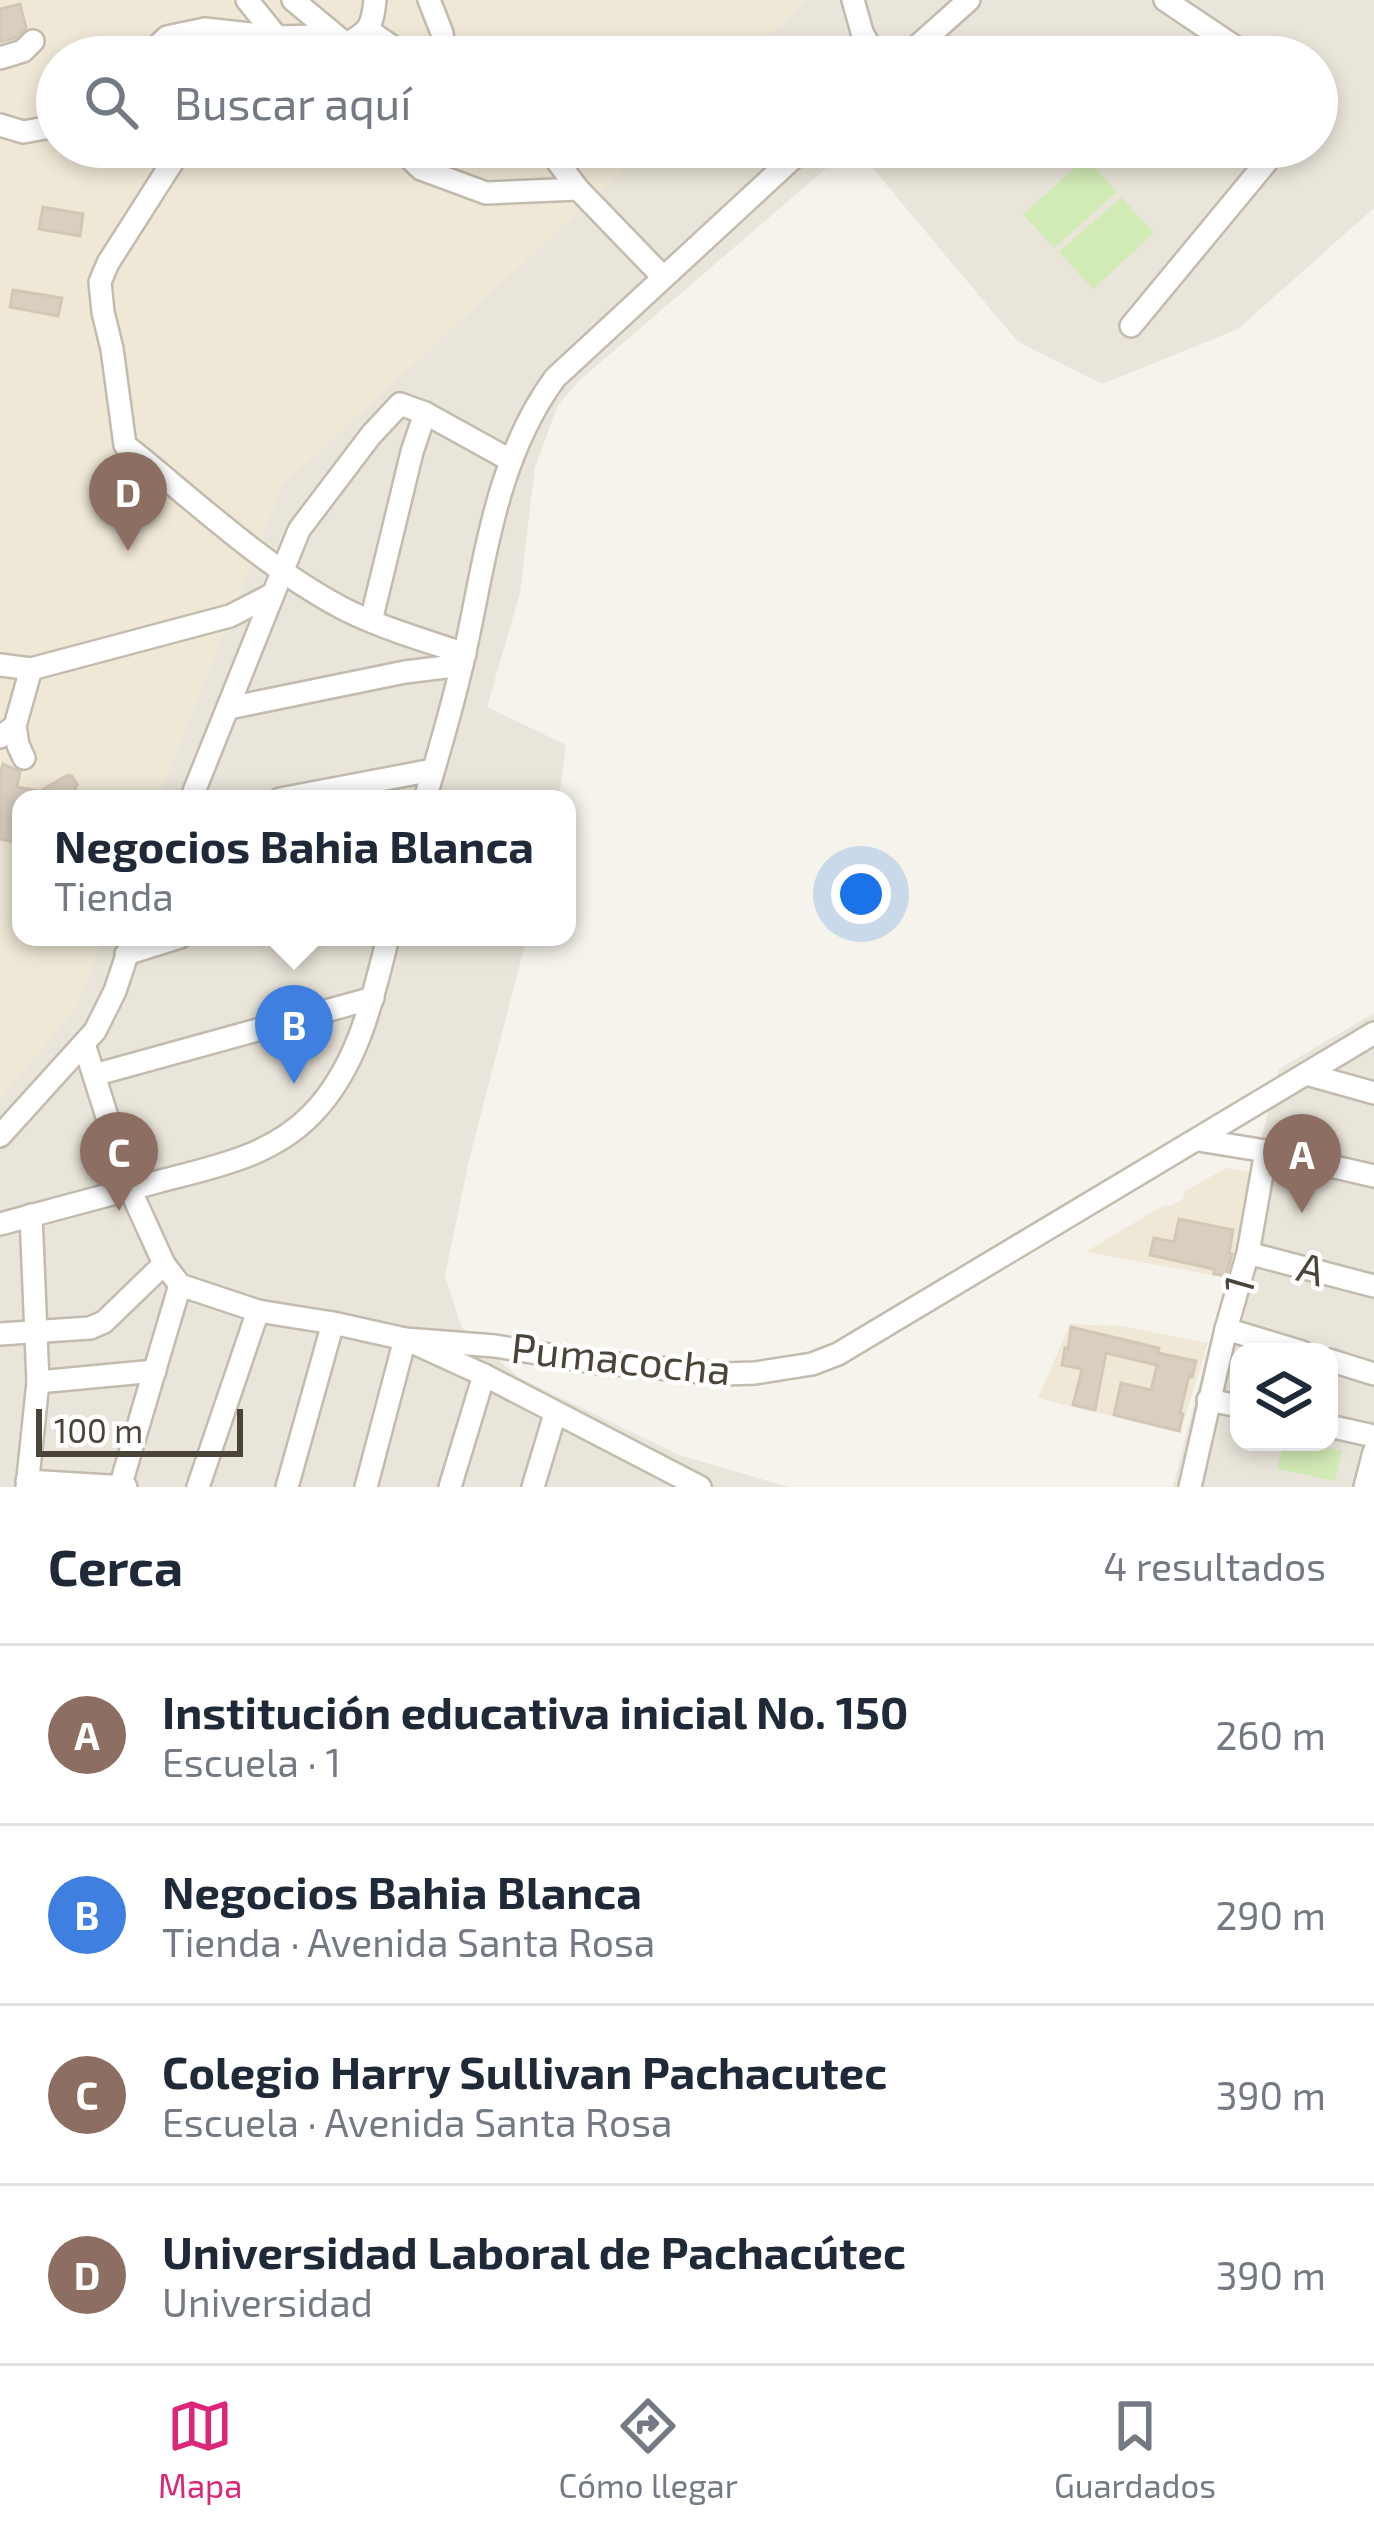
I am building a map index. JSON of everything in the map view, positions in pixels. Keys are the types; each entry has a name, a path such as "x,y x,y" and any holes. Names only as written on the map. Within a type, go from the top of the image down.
{"street":[{"path":"247,0 266,35"},
{"path":"293,0 334,36"},
{"path":"363,36 371,26 376,0"},
{"path":"429,0 442,36"},
{"path":"854,0 865,36"},
{"path":"928,36 969,0"},
{"path":"1165,0 1219,36"},
{"path":"171,36 205,29 315,36"},
{"path":"368,30 376,36"},
{"path":"0,58 23,51 34,40"},
{"path":"0,125 23,132 36,130"},
{"path":"168,168 107,263 100,282 125,445 282,571 340,607 463,660"},
{"path":"420,168 486,194 578,189"},
{"path":"428,168 430,172"},
{"path":"562,168 663,277"},
{"path":"428,790 500,493 532,412 555,378 783,168"},
{"path":"1131,326 1262,168"},
{"path":"195,790 299,530 400,404 510,460"},
{"path":"371,621 425,413"},
{"path":"0,664 31,669 230,616 272,595"},
{"path":"229,708 463,660"},
{"path":"24,758 8,732 31,669"},
{"path":"328,790 434,770"},
{"path":"0,1136 102,1019 130,946"},
{"path":"0,1224 253,1154 278,1142 313,1113 353,1052 386,946"},
{"path":"94,1076 373,998"},
{"name":"Pumacocha","path":"180,1285 258,1312 405,1340 725,1374 784,1370 838,1354 1374,1033"},
{"path":"31,1215 38,1382 27,1484 122,1487 180,1285 164,1264 130,1189 84,1044"},
{"path":"1306,1074 1374,1093"},
{"path":"1198,1140 1374,1176"},
{"name":"1","path":"1195,1486 1208,1400 1248,1253 1266,1151"},
{"name":"A","path":"1248,1253 1374,1286"},
{"path":"0,1334 90,1328 104,1322 164,1264"},
{"path":"198,1487 258,1312"},
{"path":"287,1487 333,1323"},
{"path":"1226,1329 1272,1343"},
{"path":"366,1487 405,1340 700,1487"},
{"path":"1338,1363 1374,1374"},
{"path":"38,1382 155,1371"},
{"path":"450,1487 484,1376"},
{"path":"1208,1400 1230,1404"},
{"path":"532,1487 555,1414"},
{"path":"1338,1428 1374,1436"},
{"path":"1365,1487 1374,1452"}],"shaded area":[{"path":"0,0 807,0 768,36 36,36 36,168 625,168 282,485 162,790 12,790 12,946 100,946 76,1008 0,1100"},
{"path":"807,0 1374,0 1374,208 1238,329 1102,384 1018,342 873,168 1338,168 1338,36 768,36"},
{"path":"625,168 827,168 580,380 558,405 535,467 520,593 487,707 566,745 560,790 162,790 282,485"},
{"path":"98,946 525,946 469,1160 445,1276 461,1326 518,1377 679,1455 789,1487 0,1487 0,1100"},
{"path":"1374,1013 1374,1487 1173,1487 1279,1069"},
{"path":"1226,1168 1255,1173 1240,1280 1086,1252 1164,1205 1183,1199 1185,1191"},
{"path":"1070,1324 1121,1326 1208,1343 1180,1433 1038,1398"}],"green space":[{"path":"1075,168 1095,168 1117,192 1054,248 1023,214"},
{"path":"1121,197 1154,233 1093,289 1059,252"},
{"path":"1282,1451 1342,1451 1335,1481 1277,1469"}],"building":[{"path":"20,4 26,28 0,42 0,9"},
{"path":"43,207 83,214 80,236 39,229"},
{"path":"13,290 62,298 58,316 10,307"},
{"path":"3,764 20,772 17,787 34,790 12,790 12,842 0,839"},
{"path":"68,775 77,784 75,790 42,790"},
{"path":"1179,1219 1233,1230 1226,1276 1150,1255 1154,1238 1174,1242"},
{"path":"1071,1327 1196,1361 1179,1431 1114,1415 1121,1383 1151,1390 1157,1365 1106,1353 1095,1410 1073,1405 1082,1369 1062,1365"}],"place":[{"name":"Universidad Laboral de Pachacútec","path":"128,551"},
{"name":"Negocios Bahia Blanca","path":"294,1084"},
{"name":"Colegio Harry Sullivan Pachacutec","path":"119,1211"},
{"name":"Institución educativa inicial No. 150","path":"1302,1213"}]}
